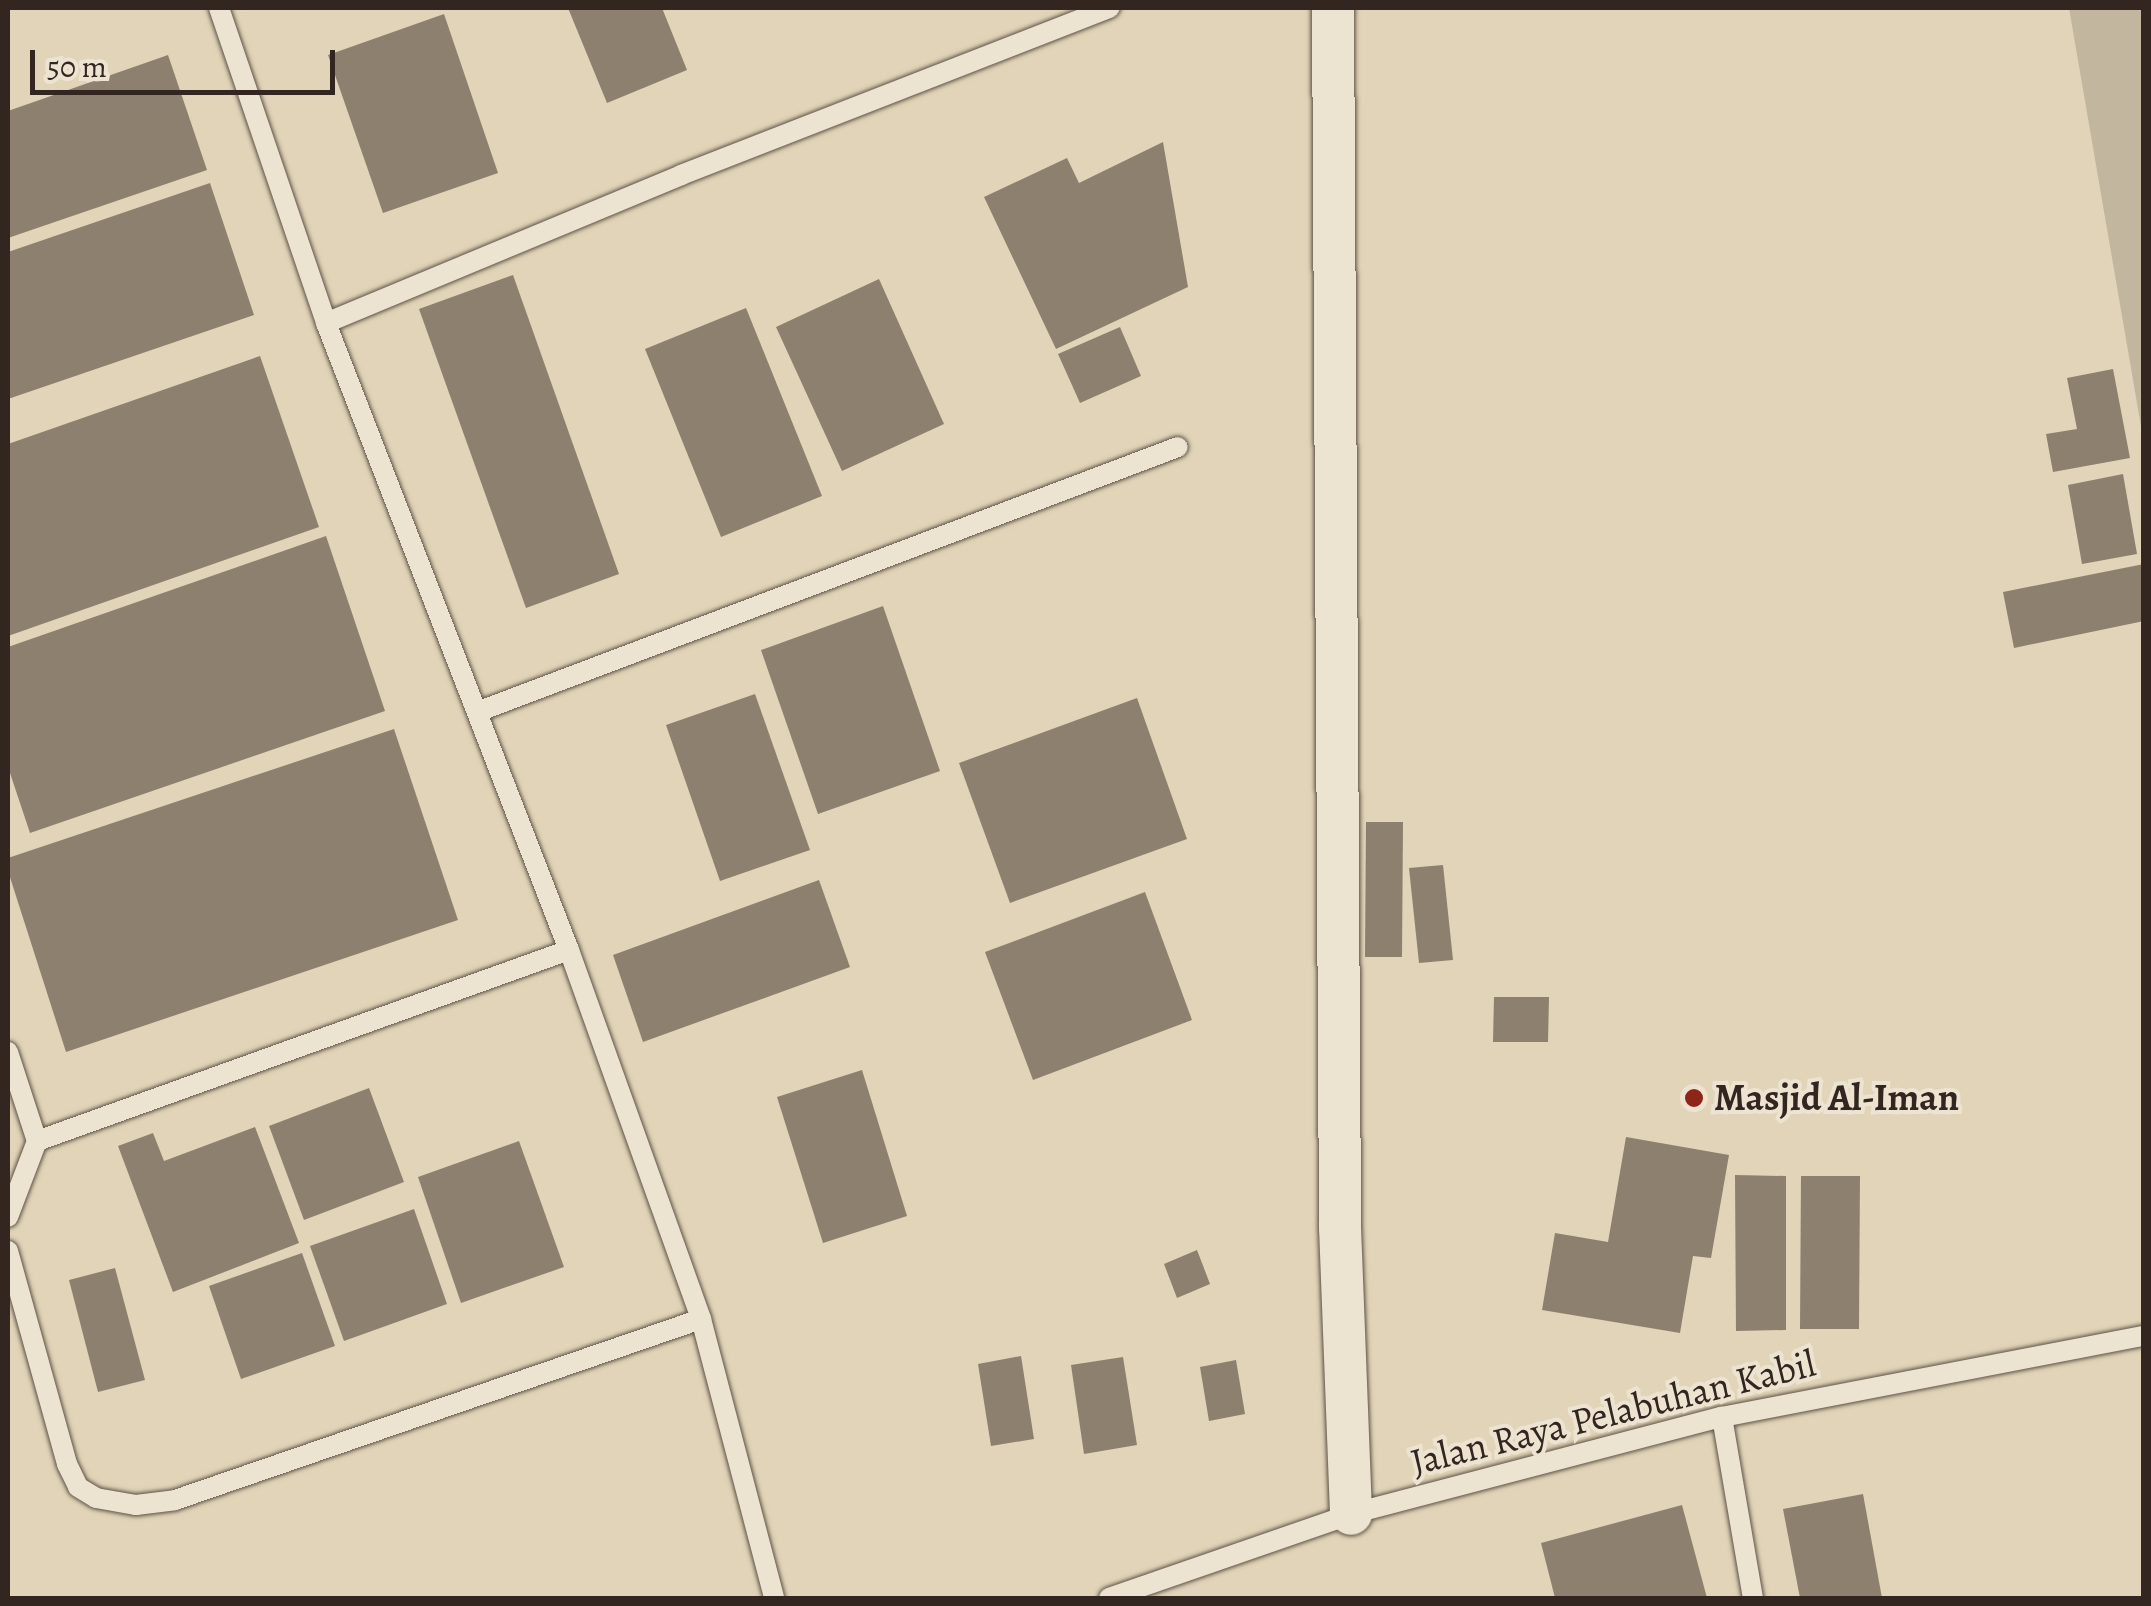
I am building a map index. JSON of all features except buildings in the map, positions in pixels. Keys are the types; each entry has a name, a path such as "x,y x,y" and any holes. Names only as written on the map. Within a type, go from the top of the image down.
{"street":[{"path":"1332,8 1340,1207 1351,1514"}],"lane":[{"path":"218,8 326,322 569,950 702,1319 774,1598"},
{"path":"326,322 681,175 1110,8"},
{"path":"477,712 1178,447"},
{"path":"37,1142 569,950"},
{"path":"8,1052 37,1142 8,1217"},
{"path":"8,1252 68,1464 78,1486 96,1498 136,1505 175,1500 702,1319"},
{"name":"Jalan Raya Pelabuhan Kabil","path":"1110,1598 1351,1514 1722,1417 2144,1336"},
{"path":"1722,1417 1753,1598"}],"shaded area":[{"path":"2069,8 2143,8 2143,438"}],"place":[{"name":"Masjid Al-Iman","path":"1694,1098"}]}
